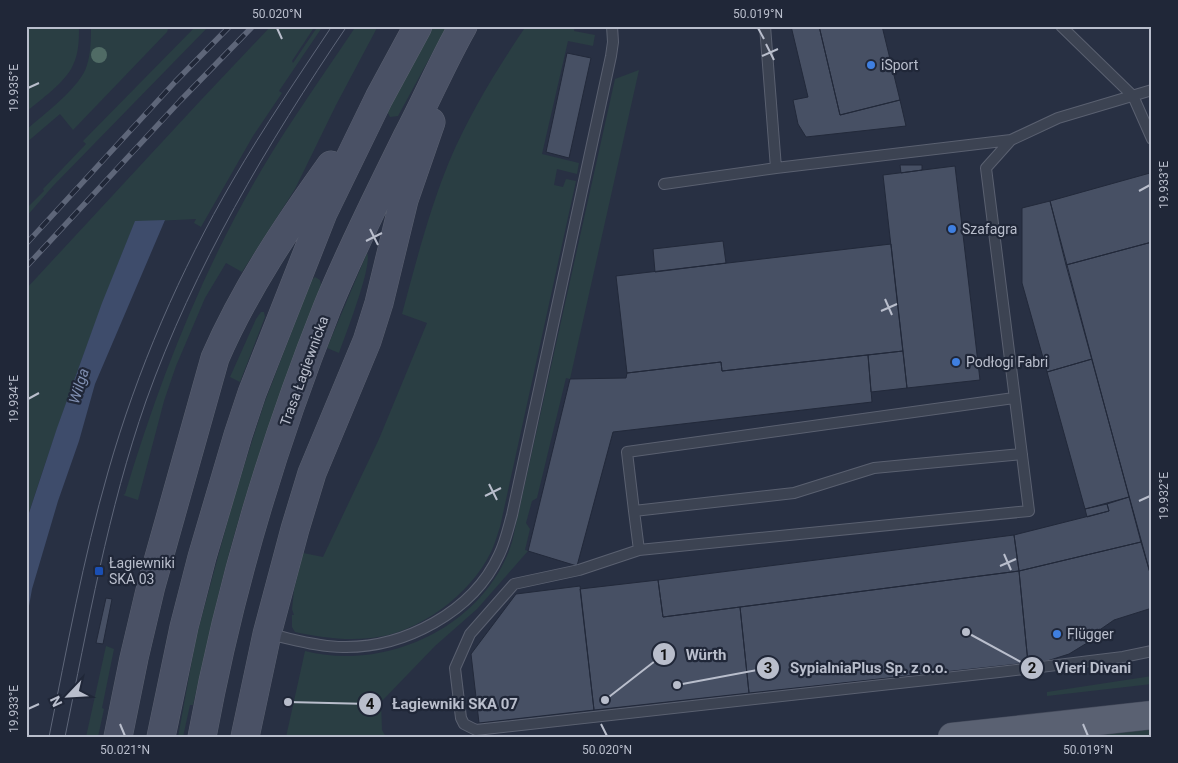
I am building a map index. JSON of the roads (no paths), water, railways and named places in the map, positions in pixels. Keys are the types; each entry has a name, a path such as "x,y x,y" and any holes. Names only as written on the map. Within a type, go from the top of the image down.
{"main road":[{"path":"161,737 182,637 202,557 241,427 322,213 379,98 418,26"},
{"path":"245,737 267,634 312,473 371,328 404,200 462,29"},
{"name":"Trasa Łagiewnicka","path":"202,737 220,648 235,590 264,486 287,415 324,316 350,255 462,29"},
{"path":"118,737 149,594 215,358 230,324 301,208 379,98"},
{"path":"952,737 1152,715"}],"lane":[{"path":"267,634 314,644 341,647 366,646 400,638 424,628 457,607 495,564 507,534 520,476 611,56 613,42 612,26"},
{"path":"765,26 776,168"},
{"path":"1060,26 1133,96 1152,140"},
{"path":"664,184 776,168 1011,140 1058,118 1152,90"},
{"path":"1011,140 986,168 1029,511 639,550 579,570 514,584 470,634 455,668 459,710 464,724 476,730 999,672 1123,657 1152,651"},
{"path":"639,550 626,452 1014,398"},
{"path":"634,511 794,493 874,468 1022,454"}],"water":[{"name":"Wilga","path":"165,220 95,384 32,589 26,623 26,522 57,428 102,303 135,221"}],"tram line":[{"path":"49,737 76,604 99,505 132,396 146,359 178,285 214,214 281,102 332,26"},
{"path":"65,737 110,525 133,442 165,351 186,302 234,207 317,70 347,26"}],"railway":[{"path":"26,244 175,82 230,26"},
{"path":"26,267 180,101 253,26"}],"place":[{"name":"iSport","path":"871,65"},
{"name":"Szafagra","path":"952,229"},
{"name":"Podłogi Fabri","path":"956,362"},
{"name":"Łagiewniki SKA 03","path":"99,571"},
{"name":"Vieri Divani","path":"966,632"},
{"name":"Flügger","path":"1057,634"},
{"name":"SypialniaPlus Sp. z o.o.","path":"677,685"},
{"name":"Würth","path":"605,700"},
{"name":"Łagiewniki SKA 07","path":"288,702"}]}
